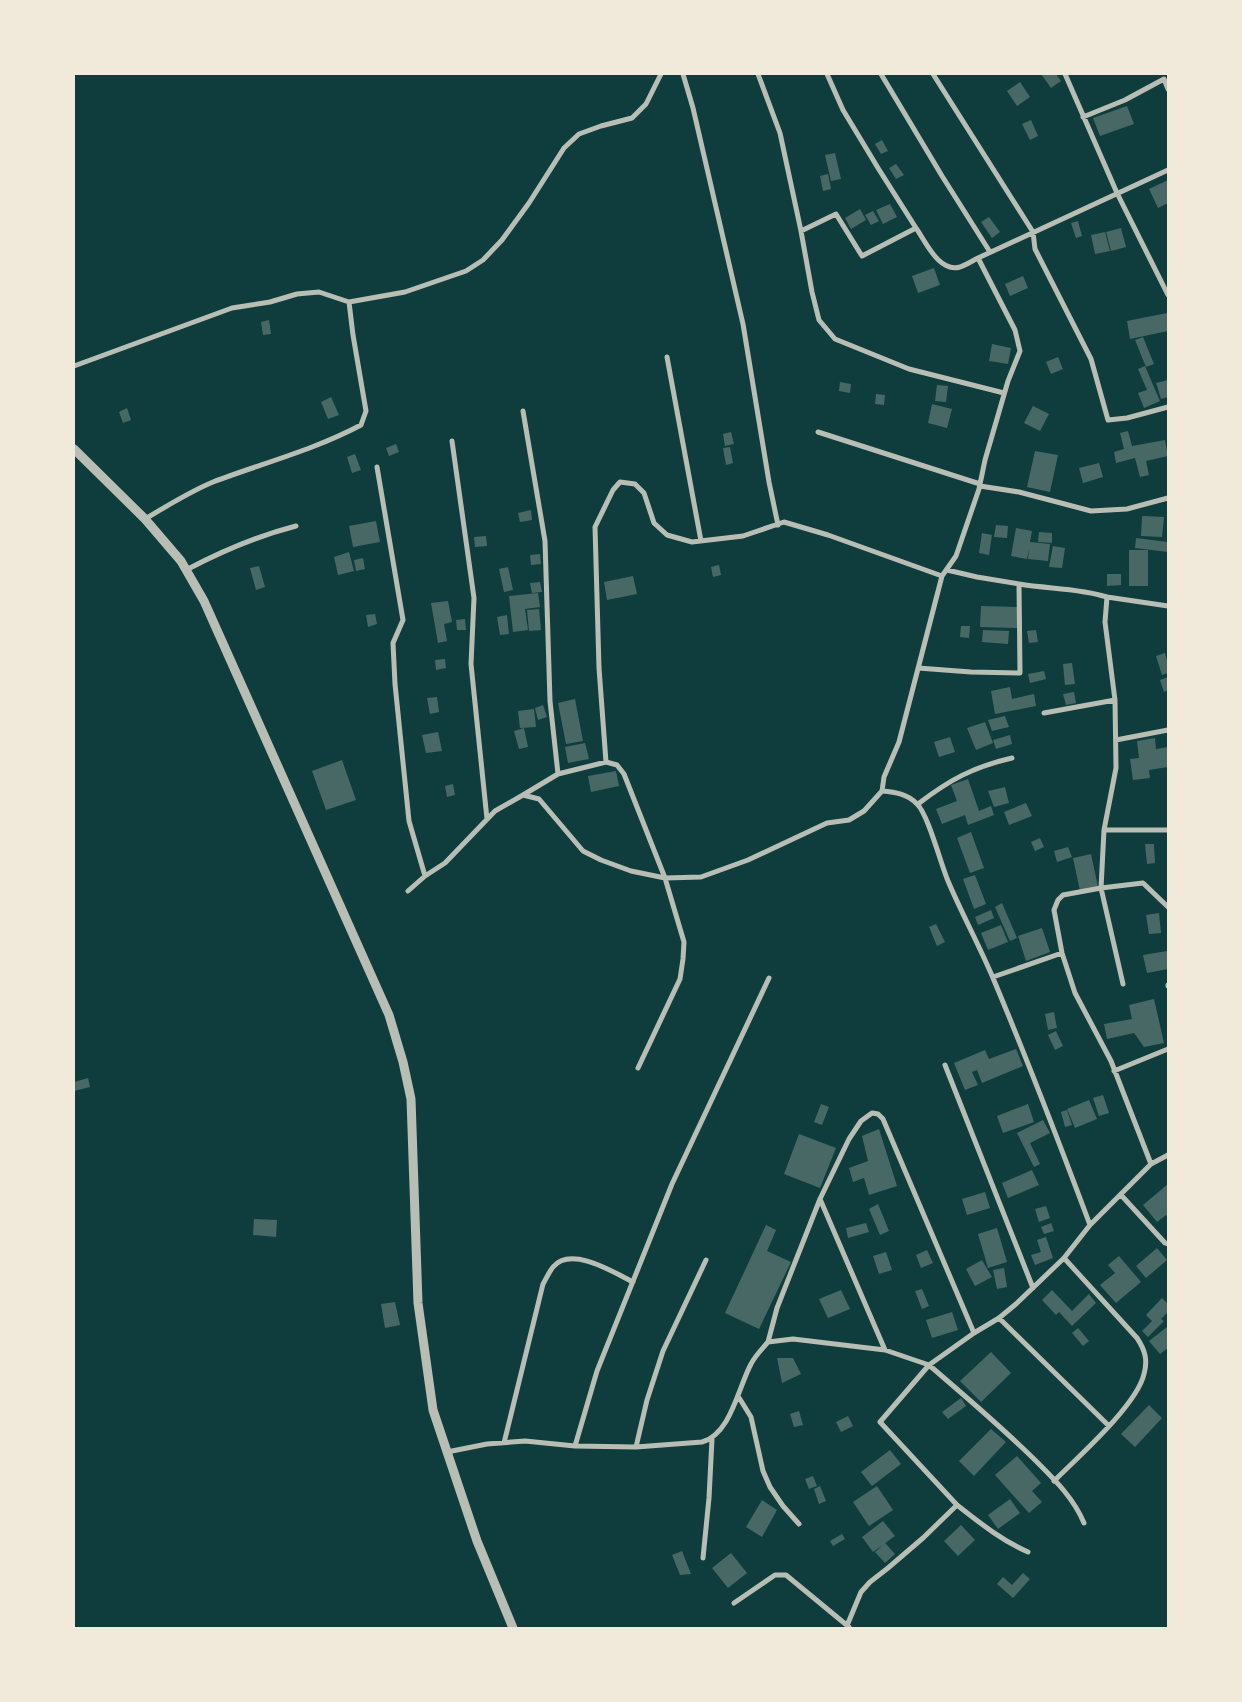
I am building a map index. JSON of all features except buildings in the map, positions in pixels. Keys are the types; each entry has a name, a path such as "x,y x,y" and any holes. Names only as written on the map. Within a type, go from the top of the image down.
{"street":[{"path":"74,366 232,308 270,302 297,294 319,292 349,302 405,292 439,282 466,271 483,260 502,240 529,203 564,148 579,134 632,118 646,104 662,74"},
{"path":"683,74 693,108 743,324 768,482 778,525"},
{"path":"758,74 780,133 819,320 835,339 909,369 1004,394"},
{"path":"827,74 843,110 878,168 916,228 940,262 947,267 959,267 1168,170"},
{"path":"881,74 990,252"},
{"path":"933,74 1033,232 1035,249 1091,359 1108,420 1127,418 1168,407"},
{"path":"1065,74 1117,193 1168,295"},
{"path":"1083,117 1125,100 1166,77 1168,88"},
{"path":"801,231 836,214 862,256 916,228"},
{"path":"523,795 539,798 583,851 630,871 665,878 701,877 748,860 828,823 849,820 864,811 882,791 884,777 899,742 942,576 956,556 980,485 1004,394 1020,351 1015,330 978,258"},
{"path":"145,519 213,482 336,439 361,425 366,411 349,302"},
{"path":"667,357 701,541"},
{"path":"523,411 545,542 550,701 558,774"},
{"path":"818,432 980,485 1019,492 1091,511 1127,509 1168,498"},
{"path":"452,441 474,598 471,664 487,819"},
{"path":"74,449 145,519 181,561 208,609 385,1007 403,1062 411,1099 418,1303 433,1410 477,1541 513,1628"},
{"path":"377,467 403,620 393,643 395,684 409,821 425,876"},
{"path":"606,762 598,668 595,526 613,490 620,482 635,484 644,493 654,523 667,534 692,542 743,536 784,522 828,535 942,576"},
{"path":"186,570 223,551 272,532 296,526"},
{"path":"947,570 1049,589 1090,591 1107,597 1168,606"},
{"path":"918,668 971,672 1020,672 1019,584"},
{"path":"1107,597 1105,622 1115,700 1116,768 1104,830 1101,888 1123,984"},
{"path":"1044,713 1115,700"},
{"path":"1116,740 1168,730"},
{"path":"918,804 941,786 961,775 992,763 1012,758"},
{"path":"408,891 425,876 445,863 495,811 558,774 606,762 617,765 624,774 665,878 684,942 684,959 680,979 638,1068"},
{"path":"882,791 905,796 918,804 948,881 993,976 1062,1148 1090,1225"},
{"path":"1104,830 1168,830"},
{"path":"1151,1164 1114,1070 1076,993 1062,953 1054,910 1058,900 1064,895 1132,883 1143,883 1168,908"},
{"path":"993,976 1062,953"},
{"path":"575,1446 597,1371 672,1184 769,978"},
{"path":"1114,1070 1168,1049"},
{"path":"945,1065 1033,1288"},
{"path":"703,1558 712,1439 732,1411 751,1363 768,1342 777,1308 820,1199 849,1140 861,1121 872,1113 878,1114 883,1119 974,1333"},
{"path":"1028,1552 1010,1544 990,1531 957,1505 880,1422 929,1365 999,1318 1016,1304 1064,1258 1090,1225 1151,1164 1168,1155"},
{"path":"1121,1195 1168,1244"},
{"path":"820,1199 884,1350"},
{"path":"504,1443 543,1284 554,1266 562,1261 575,1258 589,1261 633,1282"},
{"path":"1054,1481 1109,1426 1138,1390 1144,1376 1146,1362 1145,1349 1138,1338 1064,1258"},
{"path":"636,1447 646,1400 663,1351 706,1260"},
{"path":"999,1318 1109,1426"},
{"path":"768,1342 793,1339 884,1350 929,1365 1010,1435 1079,1510 1084,1523"},
{"path":"738,1396 751,1417 763,1471 770,1487 799,1524"},
{"path":"448,1452 487,1444 525,1441 575,1446 636,1447 702,1442 712,1439"},
{"path":"734,1602 775,1575 786,1575 848,1627 861,1592 870,1582 924,1538 957,1505"}]}
